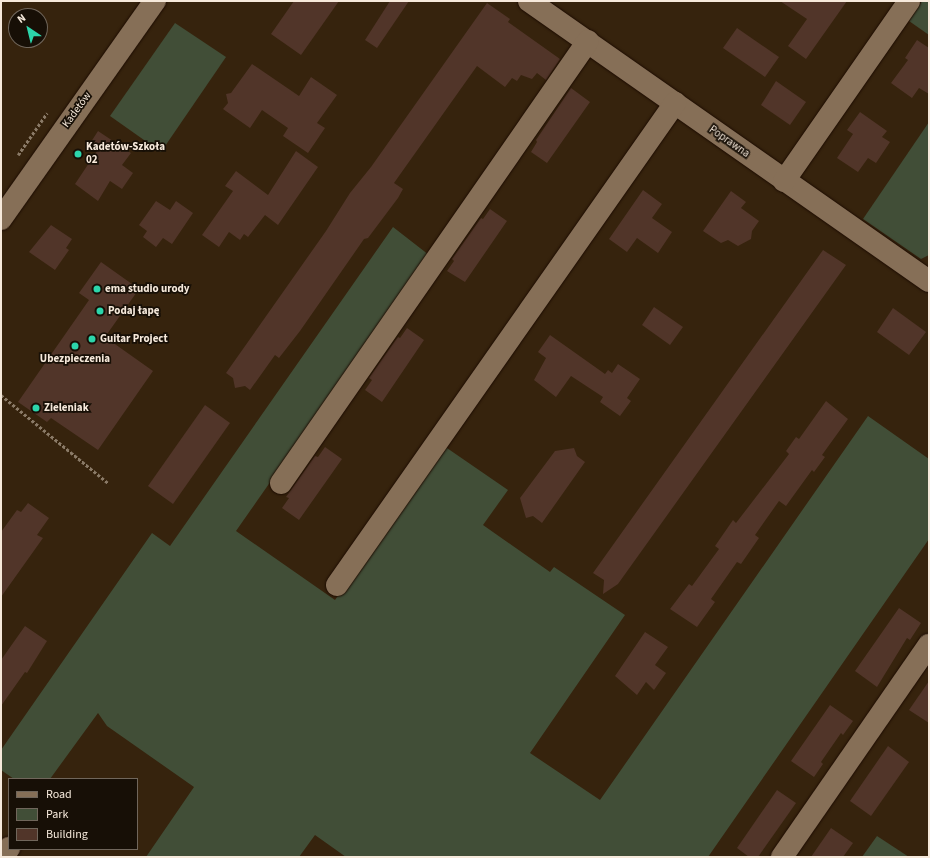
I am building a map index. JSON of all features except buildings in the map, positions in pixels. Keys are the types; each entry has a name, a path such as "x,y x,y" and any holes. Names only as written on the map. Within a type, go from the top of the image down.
{"street":[{"name":"Kadetów","path":"1,219 155,1"},
{"name":"Poprawna","path":"529,1 929,281"},
{"path":"784,180 909,1"},
{"path":"281,483 588,42"},
{"path":"337,584 675,103"},
{"path":"782,857 929,645"}],"path":[{"path":"1,395 108,483"}],"green space":[{"path":"922,1 929,1 929,35 909,21"},
{"path":"175,23 226,57 161,152 110,116"},
{"path":"929,122 929,255 921,259 863,219"},
{"path":"393,227 429,255 236,531 335,600 444,446 508,490 483,525 550,572 554,567 625,615 530,753 600,800 868,416 929,459 929,539 708,857 346,857 315,835 299,857 146,857 194,787 107,726 98,713 51,778 13,778 1,770 1,750 152,533 170,546"},
{"path":"877,836 909,857 862,857"}],"place":[{"name":"Kadetów-Szkoła 02","path":"78,154"},
{"name":"ema studio urody","path":"97,289"},
{"name":"Podaj łapę","path":"100,311"},
{"name":"Guitar Project","path":"92,339"},
{"name":"Ubezpieczenia","path":"75,346"},
{"name":"Zieleniak","path":"36,408"}]}
